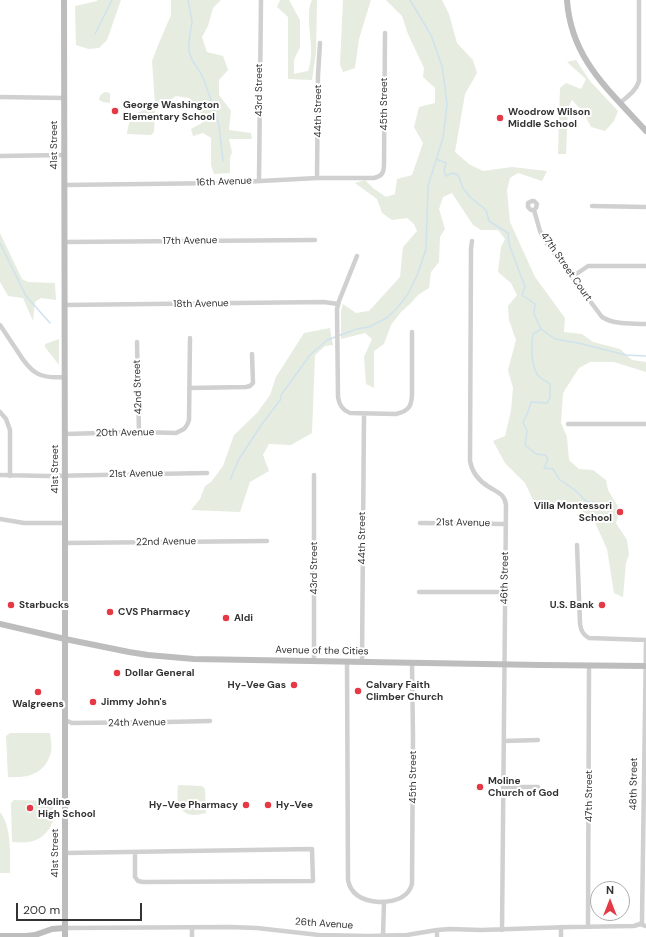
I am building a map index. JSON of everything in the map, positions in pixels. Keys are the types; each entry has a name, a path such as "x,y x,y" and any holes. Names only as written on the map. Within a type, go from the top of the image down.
{"street":[{"name":"41st Street","path":"64,0 65,937"},
{"name":"43rd Street","path":"259,180 261,0"},
{"path":"567,0 568,13 573,32 582,54 590,68 646,131"},
{"path":"620,103 634,91 638,85 639,0"},
{"name":"45th Street","path":"383,174 385,33"},
{"name":"44th Street","path":"317,178 318,76 320,43"},
{"path":"0,97 64,98"},
{"path":"0,156 64,155"},
{"name":"16th Avenue","path":"64,185 223,182 317,178 374,178 383,174"},
{"path":"592,206 646,207"},
{"name":"47th Street Court","path":"534,210 540,231 545,240 599,314 605,320 619,323 646,324"},
{"name":"17th Avenue","path":"64,242 315,240"},
{"name":"46th Street","path":"472,241 470,461 472,469 481,481 501,494 505,499 506,505 502,930"},
{"path":"357,256 338,304 338,398 340,406 347,412 364,414 396,414 406,411 412,400 412,332"},
{"path":"572,277 588,266 646,266"},
{"name":"18th Avenue","path":"64,305 324,302 338,304"},
{"path":"0,326 29,368 44,376 65,377"},
{"path":"190,338 189,388 246,387 252,385 252,354"},
{"name":"42nd Street","path":"137,342 139,432"},
{"name":"20th Avenue","path":"65,434 139,432 176,433 188,425 189,388"},
{"path":"0,412 6,419 10,430 10,476"},
{"name":"44th Street","path":"362,662 364,414"},
{"path":"568,424 646,424"},
{"name":"21st Avenue","path":"0,475 207,473"},
{"name":"43rd Street","path":"314,474 314,661"},
{"path":"0,519 28,524 65,523"},
{"name":"21st Avenue","path":"420,523 506,524"},
{"name":"22nd Avenue","path":"65,543 267,541"},
{"path":"577,545 580,624 582,632 589,638 646,641"},
{"path":"419,592 505,592"},
{"name":"Avenue of the Cities","path":"0,624 129,652 194,659 646,666"},
{"name":"48th Street","path":"640,924 642,922 646,641"},
{"path":"347,662 349,884 351,890 358,897 373,902 384,902 383,936"},
{"name":"45th Street","path":"384,902 399,899 410,890 412,884 412,663"},
{"name":"47th Street","path":"588,926 590,665"},
{"name":"24th Avenue","path":"65,720 72,723 210,721"},
{"path":"504,741 538,740"},
{"path":"503,787 538,787"},
{"path":"65,853 312,849 313,881 143,882 138,881 135,877 136,852"},
{"name":"26th Avenue","path":"0,936 29,936 52,929 65,928 246,927 344,937 407,935 437,930 502,930 588,926 634,926 640,924 646,926"},
{"path":"192,927 192,937"},
{"path":"561,928 561,937"},
{"path":"437,930 437,937"}],"shaded area":[{"path":"97,0 121,0 107,40 99,48 89,49 76,45 75,6"},
{"path":"171,0 221,0 213,8 208,26 202,37 207,52 223,56 228,70 219,80 219,95 231,111 229,130 251,133 252,139 229,139 232,152 230,158 230,173 214,174 211,165 211,138 203,133 193,136 191,129 202,123 201,113 189,98 176,96 166,103 155,104 152,61 171,15"},
{"path":"280,0 289,0 300,20 300,47 294,60 294,74 308,71 311,57 309,9 312,0 317,0 316,53 312,80 288,79 288,17 277,7"},
{"path":"343,0 371,0 359,39 355,68 343,72 340,65"},
{"path":"386,0 442,0 449,14 457,43 473,60 477,73 465,94 455,152 469,164 483,171 512,167 547,171 542,181 518,173 510,178 507,190 510,222 535,277 565,318 564,332 582,334 593,342 620,349 632,360 646,362 646,372 614,362 590,362 579,368 563,393 561,423 567,437 569,460 579,469 593,470 606,480 608,490 620,510 616,523 627,540 629,554 626,563 623,597 614,593 607,549 593,518 567,502 556,502 547,511 535,504 525,483 505,463 493,441 505,436 511,411 513,388 508,370 516,340 509,320 508,306 517,295 511,283 498,272 501,247 505,239 498,230 481,230 473,225 452,193 443,197 439,209 445,229 440,237 439,262 431,272 429,288 418,295 401,312 391,325 384,344 374,351 374,388 366,384 364,357 372,339 365,333 341,339 341,311 343,304 356,313 369,311 400,277 403,247 417,231 414,224 407,218 392,220 382,213 377,199 355,183 365,180 386,197 395,194 397,179 412,175 423,143 414,127 419,107 435,103 435,88 423,77 424,68 408,34 402,16"},
{"path":"576,60 590,81 618,111 614,121 605,131 591,127 584,113 572,100 568,107 566,154 558,154 560,88 566,83 581,89 586,79 567,62"},
{"path":"105,92 110,93 110,103 99,100 101,95"},
{"path":"144,110 155,111 154,132 151,135 127,134 133,116"},
{"path":"0,233 22,279 28,282 55,283 56,300 41,298 35,302 33,321 23,298 8,296 0,282"},
{"path":"330,328 333,345 325,346 315,355 312,433 291,445 269,444 263,455 269,471 250,482 240,512 191,510 200,499 205,486 211,482 223,466 234,435 257,413 270,395 276,377 304,333"},
{"path":"59,339 59,365 45,347 45,344"},
{"path":"10,733 50,733 51,752 48,760 40,770 28,776 8,777 6,736"},
{"path":"178,785 202,786 205,789 206,813 193,815 187,814 183,811 178,800"},
{"path":"14,800 53,801 53,821 45,834 37,840 28,842 12,842 11,803"},
{"path":"0,812 7,825 10,850 10,873 0,873"}],"waterway":[{"path":"95,34 112,0"},
{"path":"188,0 192,21 189,51 192,60 204,80 217,118 223,161"},
{"path":"230,480 239,459 262,424 281,399 281,395 310,355 327,340 357,329 369,327 388,317 408,294 418,273 426,249 428,186 443,138 447,105 442,66 431,35 410,0"},
{"path":"436,159 446,163 444,171 446,176 452,173 458,175 463,188 471,198 486,210 489,221 508,233 509,244 525,287 522,295 535,304 534,314 541,329 555,339 626,355 646,356"},
{"path":"0,243 26,296 50,323"},
{"path":"541,329 533,334 533,360 535,370 538,375 550,384 550,398 547,403 531,402 523,422 527,431 525,445 536,454 545,455 548,459 544,468 553,469 559,479 575,490 587,502 596,502"}],"place":[{"name":"George Washington Elementary School","path":"115,111"},
{"name":"Woodrow Wilson Middle School","path":"500,118"},
{"name":"Villa Montessori School","path":"620,512"},
{"name":"Starbucks","path":"11,605"},
{"name":"U.S. Bank","path":"602,605"},
{"name":"CVS Pharmacy","path":"110,612"},
{"name":"Aldi","path":"226,618"},
{"name":"Dollar General","path":"117,673"},
{"name":"Hy-Vee Gas","path":"294,685"},
{"name":"Calvary Faith Climber Church","path":"358,691"},
{"name":"Walgreens","path":"38,692"},
{"name":"Jimmy John's","path":"93,702"},
{"name":"Moline Church of God","path":"480,787"},
{"name":"Hy-Vee Pharmacy","path":"246,805"},
{"name":"Hy-Vee","path":"268,805"},
{"name":"Moline High School","path":"30,808"}]}
